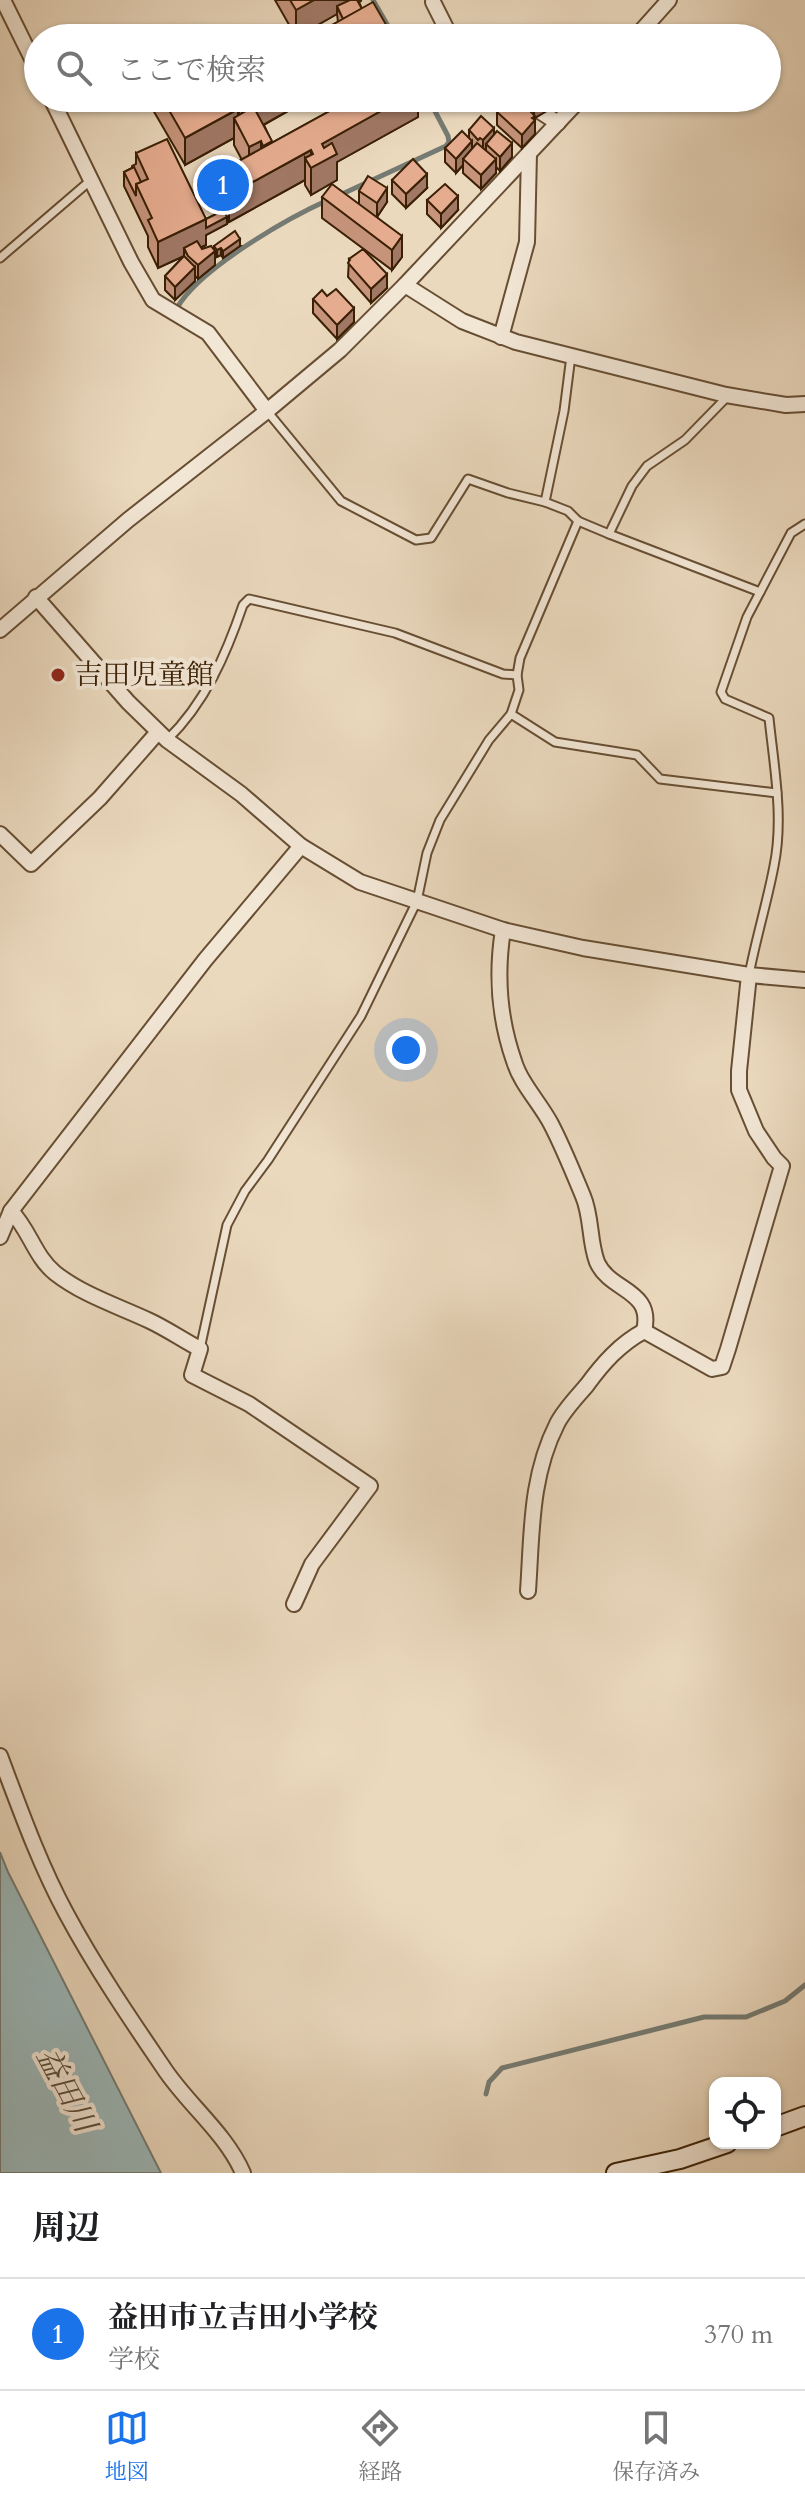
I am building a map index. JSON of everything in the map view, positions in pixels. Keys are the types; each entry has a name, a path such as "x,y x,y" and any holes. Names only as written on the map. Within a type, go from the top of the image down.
{"main road":[{"path":"781,2125 805,2116"},
{"path":"616,2173 709,2149"}],"street":[{"path":"3,0 24,43"},
{"path":"648,24 669,0"},
{"path":"433,2 444,24"},
{"path":"58,112 131,262 153,300 208,333 267,411"},
{"path":"541,112 558,123"},
{"path":"0,630 128,520 340,350 568,112"},
{"path":"501,337 527,242 529,153"},
{"path":"405,285 462,321 501,337 726,395 786,405 805,404"},
{"path":"36,597 128,702 163,736 241,794 301,846 360,882 503,930 583,948 749,975 805,980"},
{"path":"0,834 31,864 163,736"},
{"path":"0,1237 11,1211 195,973 301,846"},
{"path":"503,930 499,1001 515,1064 551,1123 585,1201 597,1262 608,1276 643,1305 647,1318 644,1331 626,1341 600,1368 558,1421 542,1460 534,1494 528,1591"},
{"path":"644,1331 712,1369 722,1367 782,1166 756,1131 739,1090 749,975"},
{"path":"11,1211 45,1263 56,1274 200,1349 192,1375 249,1404 370,1486 312,1564 294,1604"},
{"path":"0,1756 33,1842 101,1976 179,2091 219,2135 243,2173"}],"lane":[{"path":"0,258 91,180"},
{"path":"545,502 564,411 571,356"},
{"path":"609,534 632,486 647,466 685,440 726,395"},
{"path":"267,411 341,501 416,540 431,538 468,479 545,502 609,534 760,592"},
{"path":"200,1349 227,1225 245,1191 361,1016 417,901 427,853 440,820 489,740 511,714 519,690 517,675 520,658 578,521"},
{"path":"749,975 775,865 779,819 777,793 769,718 725,699 721,692 747,617 791,533 805,524"},
{"path":"163,736 186,722 200,702 226,651 243,605 249,599 395,633 503,674 517,675"},
{"path":"511,714 555,742 637,755 660,779 777,793"}],"water":[{"name":"益田川","path":"0,1852 8,1872 161,2173 0,2173"}],"building":[{"path":"290,0 314,0 296,10"},
{"path":"357,0 362,9 343,19 337,6"},
{"path":"373,2 386,24 334,24"},
{"path":"170,112 233,112 185,138"},
{"path":"244,112 256,112 272,141 263,146 261,141 249,147 234,118"},
{"path":"328,112 379,112 322,144 324,148 332,143 337,154 311,168 305,158 313,154 311,150 229,195 217,173"},
{"path":"497,112 531,112 535,120 522,135"},
{"path":"481,116 494,128 483,140 478,140 469,130"},
{"path":"462,131 472,141 456,159 445,148"},
{"path":"497,131 512,143 500,157 486,144"},
{"path":"167,139 206,219 158,242 148,220 152,218 136,184 148,179 136,153"},
{"path":"477,143 496,159 481,175 463,159"},
{"path":"413,159 427,174 406,194 392,180"},
{"path":"134,167 141,182 136,184 136,196 124,172"},
{"path":"368,176 387,188 377,203 359,191"},
{"path":"332,184 402,236 392,250 322,197"},
{"path":"445,184 458,196 441,214 427,200"},
{"path":"224,210 227,217 206,228 206,219"},
{"path":"235,231 240,239 223,251 221,248 217,250 214,246"},
{"path":"197,241 202,249 211,246 215,251 198,265 184,248"},
{"path":"363,249 387,274 371,289 348,263"},
{"path":"184,256 195,267 175,287 165,276"},
{"path":"336,289 354,308 337,325 313,299 322,290 327,296"}],"waterway":[{"path":"373,0 387,24"},
{"path":"340,195 446,146 448,136 435,112"},
{"path":"177,308 204,277 245,246 328,200"},
{"path":"486,2094 489,2082 502,2068 704,2017 746,2017 785,2001 805,1985"}],"place":[{"name":"益田市立吉田小学校","path":"223,185"},
{"name":"吉田児童館","path":"58,675"}]}
